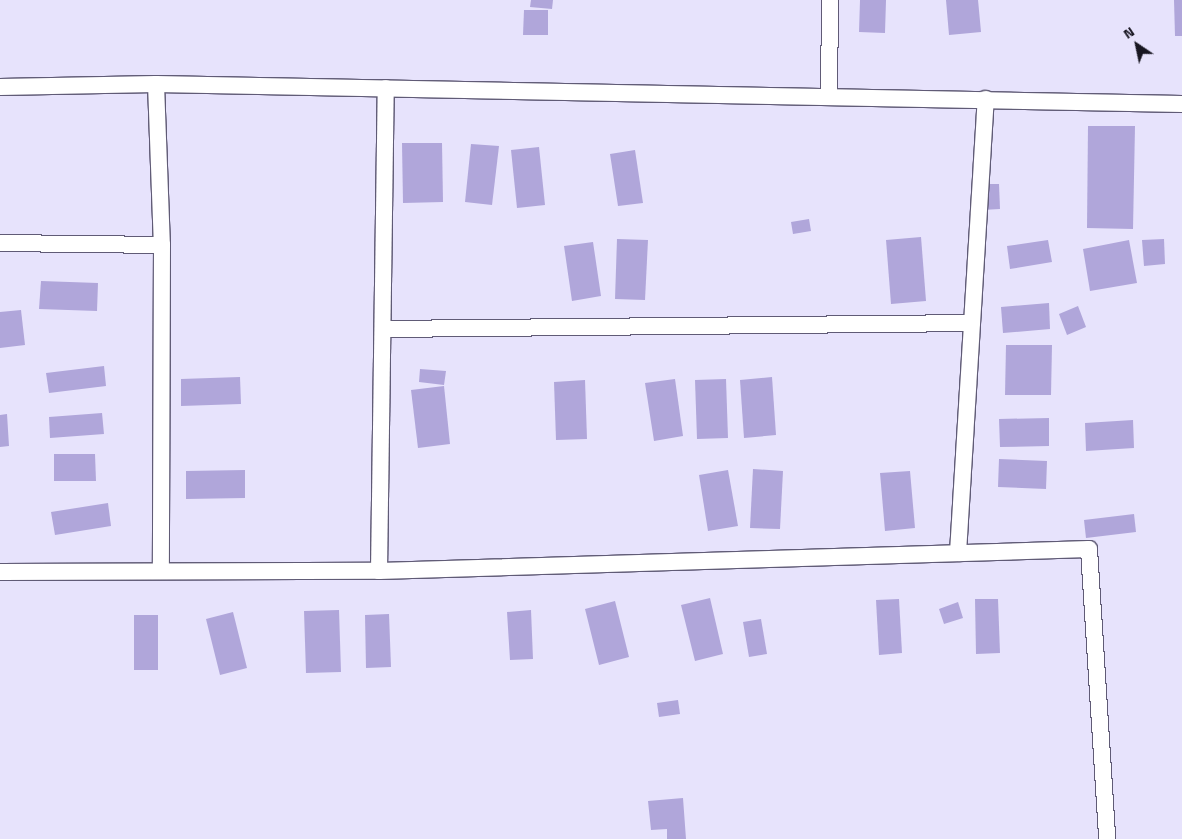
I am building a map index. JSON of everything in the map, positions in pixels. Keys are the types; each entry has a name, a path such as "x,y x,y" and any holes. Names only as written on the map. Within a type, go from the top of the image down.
{"street":[{"path":"829,96 830,0"},
{"path":"156,84 162,245 161,570"},
{"path":"0,87 156,84 1182,104"},
{"path":"379,571 386,88"},
{"path":"958,553 986,99"},
{"path":"0,243 162,245"},
{"path":"383,329 972,323"},
{"path":"0,572 161,570 379,571 1089,549 1107,839"}],"building":[{"path":"531,0 553,0 552,9 530,7"},
{"path":"860,0 886,0 885,33 859,32"},
{"path":"946,0 978,0 981,32 949,35"},
{"path":"1174,0 1182,0 1182,36 1175,36"},
{"path":"524,10 548,10 548,35 523,35"},
{"path":"1088,126 1135,126 1133,229 1087,228"},
{"path":"402,143 442,143 443,202 403,203"},
{"path":"471,144 499,146 492,205 465,202"},
{"path":"539,147 545,205 517,208 511,150"},
{"path":"635,150 643,203 618,206 610,154"},
{"path":"982,184 999,184 1000,209 982,210"},
{"path":"809,219 811,231 793,234 791,222"},
{"path":"921,237 926,301 891,304 886,240"},
{"path":"617,239 648,240 645,300 615,299"},
{"path":"1164,239 1165,264 1144,266 1142,240"},
{"path":"1048,240 1052,262 1010,269 1007,246"},
{"path":"1129,240 1137,283 1090,291 1083,249"},
{"path":"593,242 601,296 572,301 564,246"},
{"path":"41,281 98,283 97,311 39,309"},
{"path":"1049,303 1050,329 1003,333 1001,307"},
{"path":"1078,306 1086,327 1067,335 1059,314"},
{"path":"21,310 25,345 0,348 0,312"},
{"path":"1006,345 1052,345 1051,395 1005,395"},
{"path":"104,366 106,386 49,393 46,373"},
{"path":"420,369 446,371 444,385 419,382"},
{"path":"240,377 241,404 181,406 181,379"},
{"path":"772,377 776,435 744,438 740,380"},
{"path":"675,379 683,436 654,441 645,383"},
{"path":"726,379 728,438 697,439 695,380"},
{"path":"585,380 587,439 556,440 554,382"},
{"path":"444,386 450,444 418,448 411,390"},
{"path":"102,413 104,434 50,438 49,417"},
{"path":"7,414 9,446 0,447 0,415"},
{"path":"1049,418 1049,446 1000,447 999,419"},
{"path":"1133,420 1134,448 1086,451 1085,423"},
{"path":"54,454 95,454 96,481 54,481"},
{"path":"999,459 1047,461 1046,489 998,487"},
{"path":"753,469 783,471 780,529 750,528"},
{"path":"245,470 245,498 186,499 186,471"},
{"path":"728,470 738,526 708,531 699,475"},
{"path":"910,471 915,528 885,531 880,473"},
{"path":"108,503 111,526 55,535 51,512"},
{"path":"1134,514 1136,532 1086,538 1084,520"},
{"path":"710,598 723,654 695,661 681,605"},
{"path":"899,599 902,653 879,655 876,600"},
{"path":"975,599 998,599 1000,653 976,654"},
{"path":"615,601 629,657 599,665 585,609"},
{"path":"958,602 963,618 944,624 939,609"},
{"path":"339,610 341,672 306,673 304,611"},
{"path":"531,610 533,659 510,660 507,612"},
{"path":"233,612 247,668 220,675 206,619"},
{"path":"389,614 391,667 366,668 365,615"},
{"path":"134,615 158,615 158,670 134,670"},
{"path":"761,619 767,654 749,657 743,622"},
{"path":"678,700 680,714 659,717 657,703"},
{"path":"683,798 686,839 667,839 667,829 651,830 648,801"}]}
